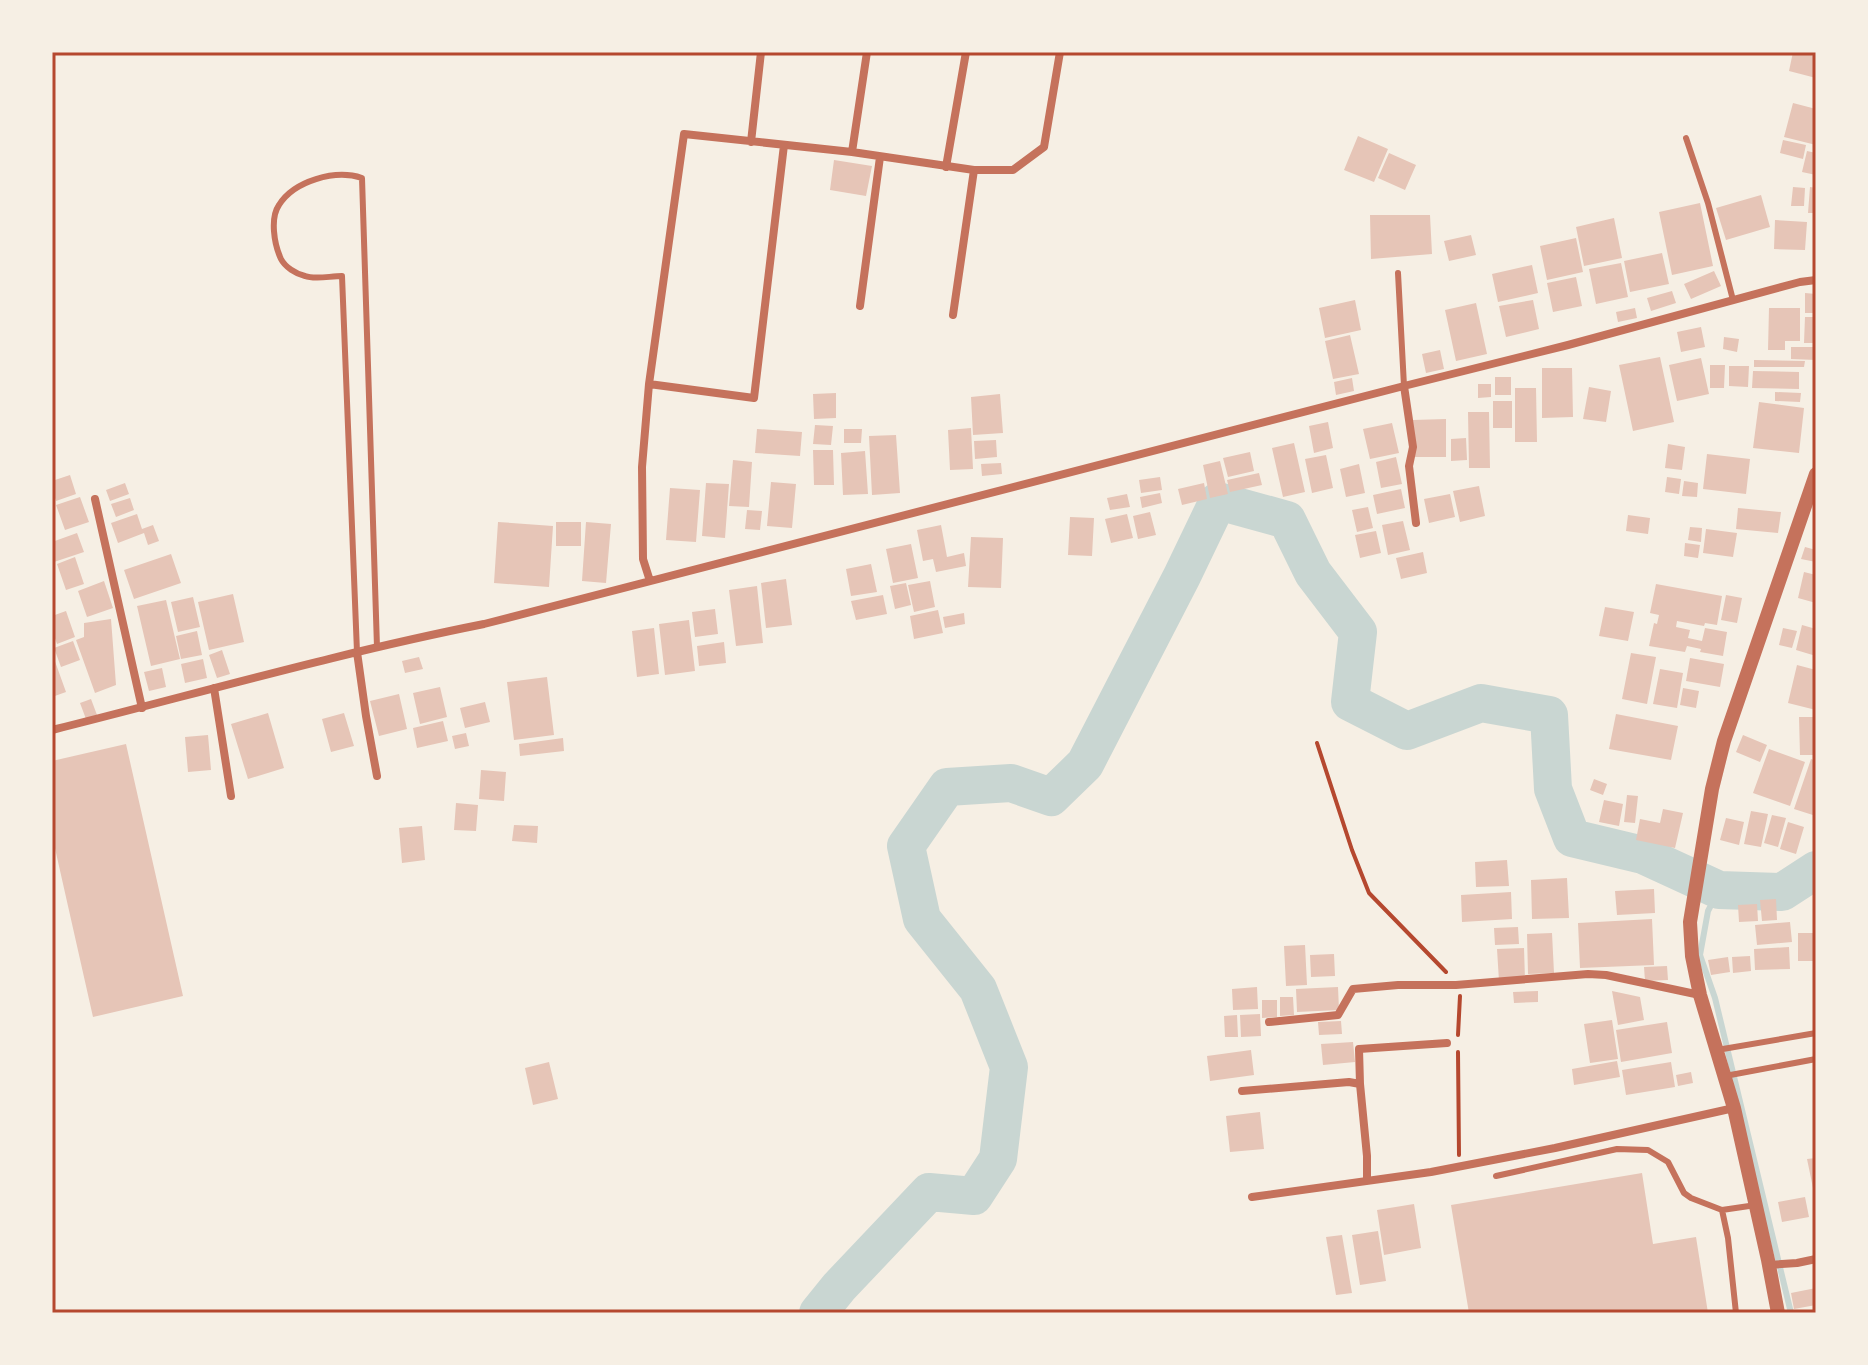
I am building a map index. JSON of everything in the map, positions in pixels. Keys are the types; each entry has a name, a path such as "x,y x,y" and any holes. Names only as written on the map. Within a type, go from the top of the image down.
{"street":[{"path":"751,142 761,52"},
{"path":"852,152 867,52"},
{"path":"946,167 966,52"},
{"path":"650,581 643,559 642,482 649,384 684,134 852,152 946,167 1013,170 1044,147 1060,52"},
{"path":"649,384 754,398 784,145"},
{"path":"860,306 880,157"},
{"path":"953,315 974,170"},
{"path":"52,730 377,647 484,624 1816,280"},
{"path":"1404,386 1413,447 1409,466 1416,523"},
{"path":"1778,1313 1734,1108 1700,995 1692,956 1690,922 1712,789 1724,741 1816,474"},
{"path":"95,499 142,708"},
{"path":"357,652 377,776"},
{"path":"214,688 231,796"},
{"path":"1269,1022 1338,1015 1353,989 1398,985 1456,985 1588,974 1700,995"},
{"path":"1367,1181 1359,1049 1447,1043"},
{"path":"1242,1091 1349,1082 1360,1084"},
{"path":"1252,1197 1431,1172 1734,1108"},
{"path":"1769,1265 1816,1259"}],"lane":[{"path":"1686,138 1708,203 1733,300"},
{"path":"357,652 342,276 307,278 293,271 281,261 274,222 277,207 299,185 340,175 362,178 377,647"},
{"path":"1398,273 1404,386"},
{"path":"1716,1050 1816,1033"},
{"path":"1723,1076 1816,1059"},
{"path":"1496,1176 1617,1149 1648,1150 1668,1162 1684,1193 1691,1198 1722,1210 1756,1205"},
{"path":"1722,1210 1736,1313"}],"path":[{"path":"1317,743 1369,893 1456,985 1460,998 1457,1067 1460,1166"}],"building":[{"path":"1793,52 1816,56 1816,78 1789,71"},
{"path":"1793,103 1816,109 1816,145 1784,137"},
{"path":"1358,136 1388,149 1374,182 1344,170"},
{"path":"1783,140 1806,145 1803,159 1780,153"},
{"path":"1807,151 1816,153 1816,175 1802,172"},
{"path":"1389,153 1416,165 1405,190 1378,178"},
{"path":"834,160 872,166 866,196 830,190"},
{"path":"1793,187 1805,188 1804,206 1791,206"},
{"path":"1810,187 1816,188 1816,213 1808,213"},
{"path":"1761,195 1770,227 1726,240 1716,208"},
{"path":"1700,203 1713,266 1672,275 1659,212"},
{"path":"1370,215 1430,215 1432,254 1371,259"},
{"path":"1614,218 1622,258 1584,266 1576,227"},
{"path":"1775,220 1807,222 1805,250 1774,249"},
{"path":"1471,235 1476,255 1449,261 1444,241"},
{"path":"1576,238 1583,272 1547,280 1540,246"},
{"path":"1662,253 1669,284 1630,292 1624,261"},
{"path":"1621,263 1628,297 1596,304 1589,269"},
{"path":"1532,265 1538,293 1498,302 1492,274"},
{"path":"1714,271 1721,286 1691,299 1684,284"},
{"path":"1576,277 1582,306 1553,312 1547,283"},
{"path":"1672,291 1676,303 1651,311 1647,298"},
{"path":"1805,293 1816,294 1816,313 1805,313"},
{"path":"1355,300 1361,330 1325,338 1319,308"},
{"path":"1533,300 1539,329 1506,337 1499,306"},
{"path":"1476,303 1487,354 1456,361 1445,310"},
{"path":"1635,308 1637,318 1618,322 1616,312"},
{"path":"1769,308 1800,308 1800,341 1785,341 1785,350 1768,350"},
{"path":"1805,317 1816,317 1816,343 1804,343"},
{"path":"1701,327 1705,347 1681,352 1677,332"},
{"path":"1350,335 1359,374 1333,379 1325,341"},
{"path":"1724,337 1739,339 1737,352 1723,349"},
{"path":"1791,347 1816,347 1816,360 1791,359"},
{"path":"1440,350 1444,369 1426,373 1422,354"},
{"path":"1660,357 1674,422 1633,431 1619,365"},
{"path":"1701,358 1709,394 1677,401 1669,365"},
{"path":"1754,360 1805,361 1804,367 1754,367"},
{"path":"1710,365 1725,365 1724,388 1710,388"},
{"path":"1729,366 1749,366 1748,387 1729,386"},
{"path":"1542,368 1572,368 1573,417 1542,418"},
{"path":"1753,371 1799,372 1799,389 1752,388"},
{"path":"1495,377 1511,377 1511,395 1495,395"},
{"path":"1352,378 1354,391 1336,395 1334,382"},
{"path":"1478,384 1491,384 1491,397 1478,398"},
{"path":"1589,387 1611,391 1606,422 1583,419"},
{"path":"1515,388 1536,388 1537,442 1515,442"},
{"path":"1775,392 1801,393 1800,402 1775,401"},
{"path":"836,393 836,418 814,419 813,394"},
{"path":"1000,394 1003,433 973,435 971,397"},
{"path":"1493,401 1512,401 1512,428 1493,428"},
{"path":"1759,402 1804,408 1799,453 1753,448"},
{"path":"1468,412 1489,412 1490,468 1469,468"},
{"path":"1446,419 1446,457 1414,457 1413,420"},
{"path":"1328,422 1333,448 1314,453 1309,426"},
{"path":"1392,423 1399,453 1370,459 1363,429"},
{"path":"815,425 833,426 831,445 813,444"},
{"path":"971,428 973,469 950,470 948,430"},
{"path":"757,429 802,432 800,456 755,453"},
{"path":"844,429 862,429 861,443 844,443"},
{"path":"896,435 900,493 872,495 869,436"},
{"path":"1466,438 1467,460 1451,461 1451,439"},
{"path":"996,440 997,457 975,459 974,441"},
{"path":"1294,443 1305,492 1283,497 1272,448"},
{"path":"1668,444 1685,447 1682,470 1665,468"},
{"path":"813,450 833,450 834,485 814,485"},
{"path":"865,451 868,494 843,495 841,453"},
{"path":"1250,452 1254,471 1228,477 1223,458"},
{"path":"1707,454 1750,459 1746,494 1703,489"},
{"path":"1326,455 1333,488 1312,493 1305,459"},
{"path":"1396,457 1402,484 1381,488 1376,462"},
{"path":"733,460 752,462 749,507 729,506"},
{"path":"1220,461 1228,494 1210,498 1203,465"},
{"path":"1001,463 1002,474 982,476 981,464"},
{"path":"1359,464 1365,493 1346,497 1340,469"},
{"path":"1259,473 1262,485 1230,492 1227,480"},
{"path":"70,475 76,494 56,501 52,481"},
{"path":"1160,477 1162,490 1141,493 1139,480"},
{"path":"1667,477 1681,479 1679,494 1665,492"},
{"path":"1684,481 1698,483 1697,497 1682,496"},
{"path":"771,482 796,484 792,528 767,526"},
{"path":"125,483 129,494 110,501 106,490"},
{"path":"706,483 729,484 725,538 702,536"},
{"path":"1204,483 1207,499 1182,505 1178,489"},
{"path":"1479,486 1485,516 1460,522 1453,491"},
{"path":"670,488 700,490 696,542 666,540"},
{"path":"1401,489 1405,508 1377,514 1373,495"},
{"path":"1160,493 1162,503 1142,508 1140,497"},
{"path":"1127,494 1130,507 1110,510 1107,498"},
{"path":"1450,494 1455,517 1429,523 1424,499"},
{"path":"80,497 89,522 65,530 56,505"},
{"path":"130,498 134,510 116,517 111,504"},
{"path":"1368,507 1373,528 1357,532 1352,510"},
{"path":"1738,508 1781,512 1778,533 1736,529"},
{"path":"747,510 762,511 760,530 745,529"},
{"path":"1150,512 1156,535 1138,539 1133,516"},
{"path":"137,514 142,529 153,525 159,541 148,545 144,533 118,543 111,523"},
{"path":"1127,514 1133,538 1111,543 1105,519"},
{"path":"1628,515 1650,518 1648,534 1626,531"},
{"path":"1070,517 1094,518 1092,556 1068,555"},
{"path":"1403,521 1410,550 1388,555 1382,525"},
{"path":"498,522 553,526 549,587 494,583"},
{"path":"556,522 581,522 581,546 556,546"},
{"path":"586,522 611,524 606,583 582,581"},
{"path":"941,525 947,557 964,553 966,566 936,572 933,559 923,561 917,530"},
{"path":"1690,527 1702,528 1701,542 1688,540"},
{"path":"1706,529 1737,533 1733,557 1703,553"},
{"path":"1376,531 1381,553 1360,558 1355,535"},
{"path":"77,533 84,552 54,562 52,542"},
{"path":"971,537 1003,538 1001,588 968,587"},
{"path":"1685,543 1700,545 1698,558 1684,556"},
{"path":"911,544 918,578 893,583 886,549"},
{"path":"1805,547 1816,550 1816,562 1801,559"},
{"path":"1423,552 1427,573 1401,579 1396,558"},
{"path":"171,554 181,583 134,599 124,570"},
{"path":"75,557 84,584 66,590 57,564"},
{"path":"871,564 877,592 851,596 846,569"},
{"path":"1804,572 1816,575 1816,603 1798,598"},
{"path":"786,579 792,625 766,628 761,583"},
{"path":"104,581 113,608 87,617 78,591"},
{"path":"930,581 935,607 914,612 908,585"},
{"path":"906,583 911,605 895,609 890,586"},
{"path":"1656,584 1722,596 1717,625 1677,621 1676,627 1690,630 1688,638 1702,641 1705,628 1727,632 1723,656 1687,646 1685,652 1649,646 1659,615 1650,613"},
{"path":"757,586 763,643 736,646 729,590"},
{"path":"233,594 244,642 209,650 198,602"},
{"path":"883,595 887,614 856,620 851,601"},
{"path":"1726,595 1742,598 1737,623 1721,620"},
{"path":"193,597 200,627 178,632 171,602"},
{"path":"166,600 180,659 151,666 137,606"},
{"path":"1605,607 1634,612 1628,641 1599,636"},
{"path":"715,609 718,634 695,637 692,612"},
{"path":"938,610 943,633 914,639 910,616"},
{"path":"66,611 75,637 57,644 52,630 52,616"},
{"path":"964,613 965,624 945,628 943,617"},
{"path":"111,619 116,685 95,693 76,640 84,637 84,623"},
{"path":"689,620 695,671 665,675 659,624"},
{"path":"1802,625 1816,629 1816,656 1796,650"},
{"path":"654,628 659,674 637,677 632,631"},
{"path":"1783,628 1797,631 1792,648 1779,645"},
{"path":"197,631 202,655 181,659 176,636"},
{"path":"73,641 80,660 61,667 54,648"},
{"path":"724,642 726,663 699,666 697,646"},
{"path":"222,650 230,674 217,678 209,655"},
{"path":"52,653 66,692 52,697"},
{"path":"1631,653 1656,657 1647,704 1622,699"},
{"path":"419,657 423,669 405,673 402,661"},
{"path":"1690,658 1724,664 1720,687 1686,681"},
{"path":"203,659 207,678 185,683 181,664"},
{"path":"1797,665 1816,670 1816,710 1788,703"},
{"path":"162,668 166,687 149,691 144,672"},
{"path":"1660,669 1683,673 1677,708 1653,704"},
{"path":"547,677 554,735 514,740 507,682"},
{"path":"440,687 447,717 420,724 413,693"},
{"path":"1683,688 1699,691 1696,708 1680,705"},
{"path":"399,694 407,729 379,736 370,701"},
{"path":"91,699 97,715 86,719 80,703"},
{"path":"485,702 490,722 465,728 460,708"},
{"path":"268,713 284,768 248,779 231,724"},
{"path":"344,713 354,746 331,752 322,719"},
{"path":"1616,714 1678,726 1671,760 1609,749"},
{"path":"1799,717 1816,717 1816,755 1800,755"},
{"path":"443,721 448,741 417,748 413,728"},
{"path":"466,733 469,746 455,749 452,736"},
{"path":"208,735 211,770 188,772 185,737"},
{"path":"1743,735 1767,745 1760,762 1736,752"},
{"path":"563,738 564,751 520,756 519,744"},
{"path":"126,744 183,996 93,1017 52,835 52,761"},
{"path":"1769,749 1805,762 1790,806 1753,793"},
{"path":"1811,759 1816,761 1816,816 1794,809"},
{"path":"481,770 506,772 504,801 479,799"},
{"path":"1594,779 1607,784 1603,795 1590,790"},
{"path":"1627,795 1638,796 1635,823 1624,822"},
{"path":"1604,800 1623,804 1619,826 1599,822"},
{"path":"456,803 478,805 476,831 454,830"},
{"path":"1663,809 1683,813 1675,848 1636,840 1640,819 1660,823"},
{"path":"1751,811 1768,814 1761,847 1744,844"},
{"path":"1772,815 1786,818 1778,847 1764,843"},
{"path":"1726,818 1744,822 1739,845 1720,840"},
{"path":"1788,822 1804,827 1796,854 1780,849"},
{"path":"514,825 538,826 537,843 512,841"},
{"path":"422,826 425,860 402,863 399,828"},
{"path":"1507,860 1509,886 1476,887 1475,862"},
{"path":"1567,878 1569,918 1532,919 1531,880"},
{"path":"1654,889 1655,913 1617,915 1615,891"},
{"path":"1511,892 1512,919 1462,922 1461,895"},
{"path":"1776,899 1777,920 1762,921 1760,900"},
{"path":"1757,904 1758,921 1739,922 1738,905"},
{"path":"1652,919 1654,965 1580,968 1578,923"},
{"path":"1790,922 1792,942 1757,945 1755,925"},
{"path":"1518,927 1519,944 1495,945 1494,928"},
{"path":"1552,933 1554,973 1528,974 1527,934"},
{"path":"1798,933 1816,933 1816,961 1798,961"},
{"path":"1305,945 1307,985 1286,986 1284,946"},
{"path":"1789,947 1790,969 1755,970 1754,949"},
{"path":"1524,948 1525,980 1499,981 1497,949"},
{"path":"1334,954 1335,976 1311,977 1310,955"},
{"path":"1750,956 1751,971 1733,973 1732,957"},
{"path":"1728,957 1730,972 1711,975 1708,960"},
{"path":"1667,966 1668,980 1645,981 1644,967"},
{"path":"1257,987 1258,1009 1233,1010 1232,989"},
{"path":"1338,987 1339,1010 1297,1012 1296,989"},
{"path":"1538,991 1538,1002 1514,1003 1513,992"},
{"path":"1612,991 1640,997 1644,1020 1618,1025"},
{"path":"1280,997 1293,997 1294,1015 1280,1016"},
{"path":"1262,1000 1277,1000 1277,1017 1262,1018"},
{"path":"1260,1014 1261,1036 1241,1037 1240,1015"},
{"path":"1237,1015 1238,1037 1225,1037 1224,1016"},
{"path":"1612,1020 1618,1059 1590,1063 1584,1024"},
{"path":"1341,1021 1342,1034 1319,1035 1318,1022"},
{"path":"1667,1022 1672,1053 1621,1062 1616,1030"},
{"path":"1353,1042 1355,1062 1323,1065 1321,1044"},
{"path":"1251,1050 1254,1075 1210,1081 1207,1056"},
{"path":"1617,1061 1620,1077 1574,1085 1572,1069"},
{"path":"549,1062 558,1099 533,1105 525,1068"},
{"path":"1671,1062 1675,1087 1626,1095 1622,1070"},
{"path":"1691,1072 1693,1083 1678,1086 1676,1075"},
{"path":"1260,1112 1264,1149 1230,1152 1226,1116"},
{"path":"1816,1158 1816,1187 1813,1188 1807,1159"},
{"path":"1642,1173 1653,1244 1696,1237 1708,1313 1469,1313 1451,1205"},
{"path":"1805,1197 1809,1217 1782,1222 1778,1202"},
{"path":"1414,1204 1421,1248 1384,1255 1377,1210"},
{"path":"1378,1231 1386,1281 1360,1285 1352,1235"},
{"path":"1342,1235 1352,1293 1336,1295 1326,1237"},
{"path":"1816,1288 1816,1305 1794,1309 1791,1293"}],"waterway":[{"path":"818,1313 929,1192 974,1196 998,1159 1009,1067 978,989 922,919 906,846 947,787 1011,783 1051,797 1085,764 1218,501 1287,520 1313,573 1358,632 1350,702 1407,731 1481,703 1549,715 1553,789 1572,838 1643,855 1719,890 1782,892 1816,870"},
{"path":"1719,890 1708,911 1700,955 1715,998 1791,1313"}]}
